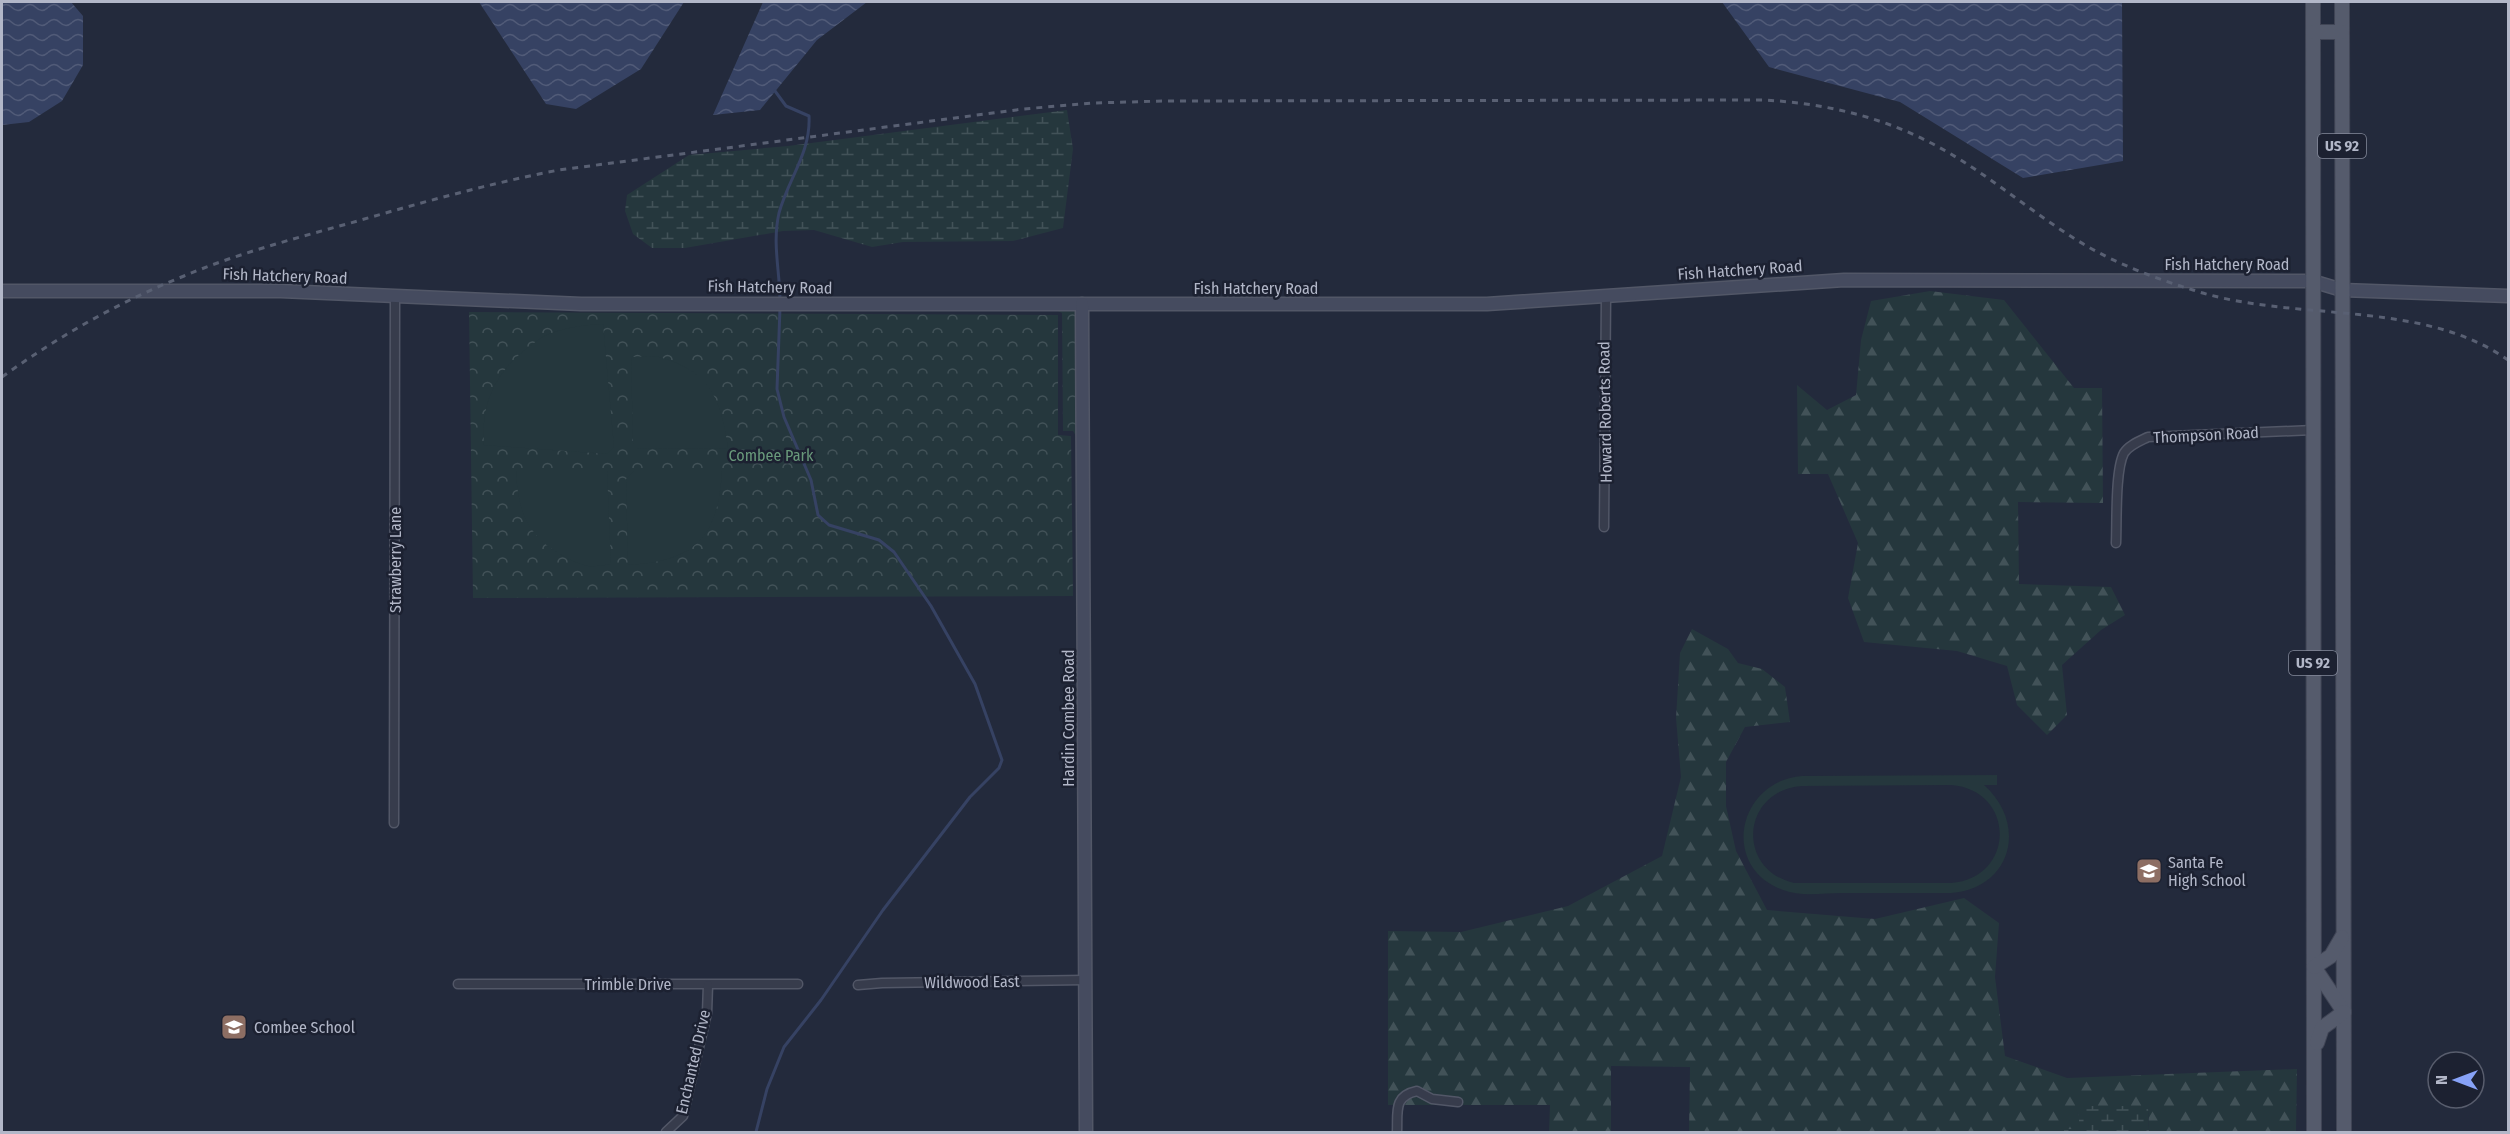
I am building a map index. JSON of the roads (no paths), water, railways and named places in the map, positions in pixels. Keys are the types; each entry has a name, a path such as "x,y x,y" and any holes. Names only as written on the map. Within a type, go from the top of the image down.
{"main road":[{"name":"US 92","path":"2313,2 2314,1132"},
{"name":"US 92","path":"2342,2 2344,1132"},
{"path":"2313,32 2342,32"},
{"path":"2314,1056 2322,1028 2344,1012 2314,967 2331,956 2338,948 2344,933"}],"street":[{"name":"Fish Hatchery Road","path":"2,291 281,291 581,304 1477,304 1844,280 2312,281 2342,290 2508,296"},
{"name":"Strawberry Lane","path":"394,823 395,296"},
{"name":"Howard Roberts Road","path":"1604,527 1606,297"},
{"name":"Hardin Combee Road","path":"1082,304 1086,1132"},
{"name":"Thompson Road","path":"2116,543 2120,469 2124,454 2131,446 2148,437 2313,430"},
{"name":"Wildwood East","path":"858,985 1085,980"},
{"name":"Trimble Drive","path":"458,984 798,984"},
{"name":"Enchanted Drive","path":"666,1132 683,1116 707,1013 708,985"},
{"path":"1396,1132 1398,1104 1402,1096 1410,1092 1417,1091 1432,1099 1458,1102"}],"water":[{"path":"2,2 71,2 83,16 83,65 62,101 29,122 2,125"},
{"path":"479,2 684,2 641,69 576,109 546,104"},
{"path":"763,2 867,2 817,40 760,110 713,115"},
{"path":"1722,2 2122,2 2123,161 2023,178 1900,102 1769,67"}],"waterway":[{"path":"775,91 786,106 809,116 809,129 803,154 783,201 777,224 776,247 780,301"},
{"path":"756,1132 767,1089 784,1047 821,1000 883,910 970,797 999,768 1002,760 975,684 931,606 894,552 879,540 829,525 818,515 811,480 784,417 777,389 780,308"}],"railway":[{"path":"2,377 90,321 136,297 206,267 294,239 435,199 509,181 559,170 1023,109 1094,103 1163,101 1764,100 1826,107 1887,124 1945,150 2086,246 2146,274 2232,300 2396,319 2436,328 2473,341 2508,360"}],"place":[{"name":"Santa Fe High School","path":"2149,871"},
{"name":"Combee School","path":"234,1027"}],"park label":[{"name":"Combee Park","path":"771,455"}]}
